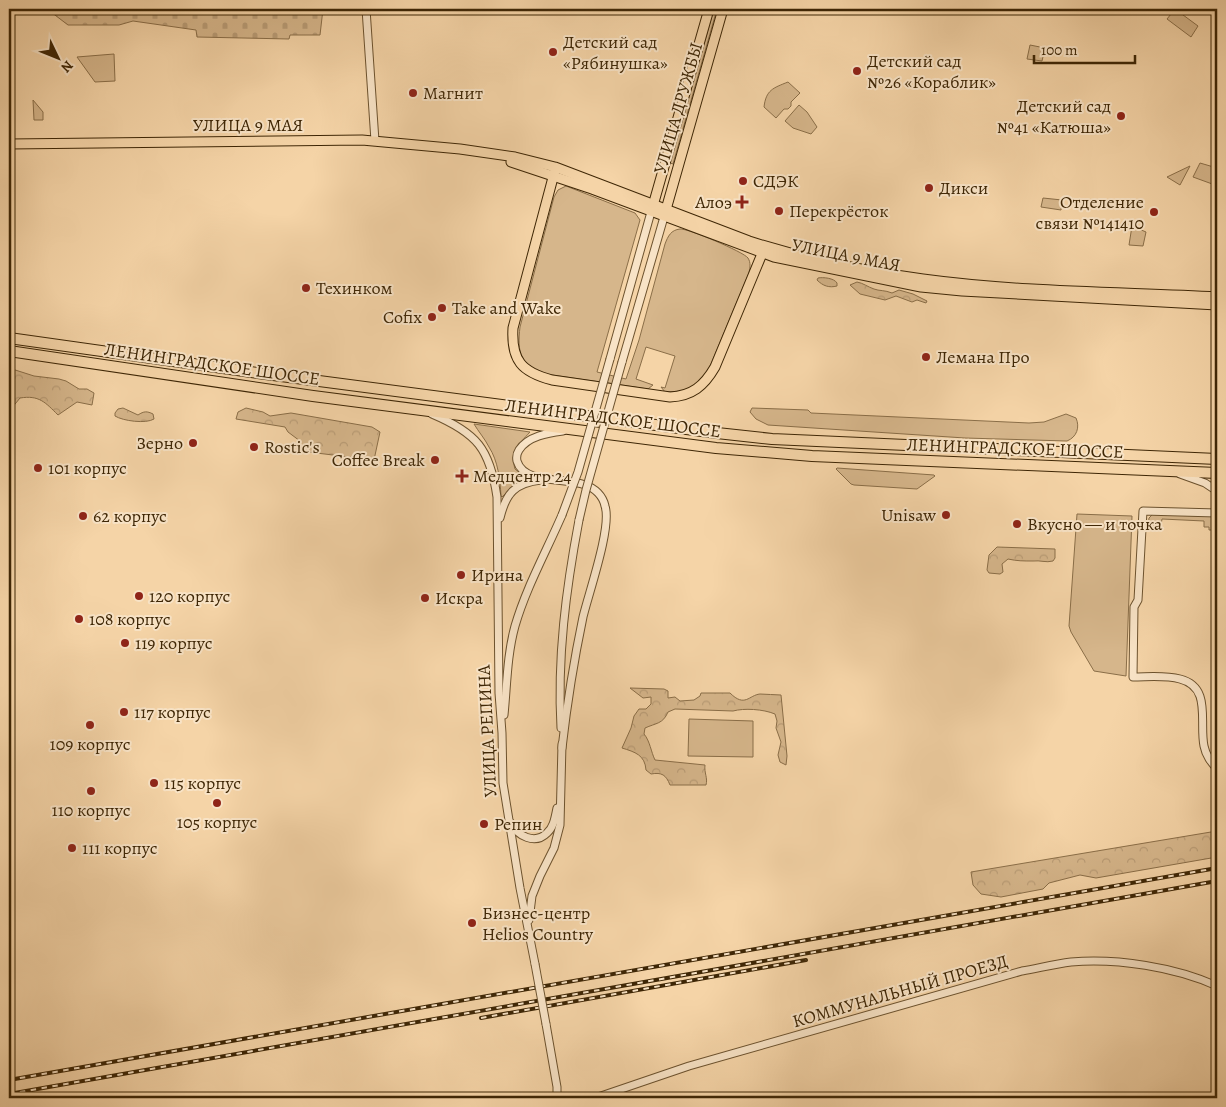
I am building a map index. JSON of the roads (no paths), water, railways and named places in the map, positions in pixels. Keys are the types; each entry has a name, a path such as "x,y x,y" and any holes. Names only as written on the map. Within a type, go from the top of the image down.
{"highway":[{"name":"ЛЕНИНГРАДСКОЕ ШОССЕ","path":"9,338 717,434 780,439 1217,460"},
{"name":"ЛЕНИНГРАДСКОЕ ШОССЕ","path":"9,351 314,396 707,447 803,456 1217,473"}],"main road":[{"name":"УЛИЦА ДРУЖБЫ","path":"652,208 709,9"},
{"name":"УЛИЦА ДРУЖБЫ","path":"665,213 723,9"},
{"name":"УЛИЦА 9 МАЯ","path":"9,144 375,141 429,145 515,157 797,263 921,287 1040,296 1217,305"},
{"path":"554,171 513,328 512,342 519,362 524,368 536,375 552,380 670,397 691,393 705,382 715,367 764,250"},
{"name":"УЛИЦА 9 МАЯ","path":"764,250 922,279 1014,287 1217,297"}],"street":[{"path":"366,9 375,141"},
{"path":"502,733 510,650 515,626 533,578 562,515 578,472 652,208"},
{"path":"562,748 559,702 564,606 579,520 665,213"},
{"name":"УЛИЦА РЕПИНА","path":"418,408 447,420 462,429 484,450 494,473 497,498 499,693 503,783 557,1087 557,1098"},
{"path":"547,480 520,468 517,453 525,443 534,438 549,433 576,429"},
{"path":"1170,471 1205,483 1217,491"},
{"path":"497,526 505,501 513,490 526,483 547,480 577,482 596,491 604,501 607,519 583,618 568,696 562,748 560,825 554,848 532,896 529,930"},
{"path":"1217,513 1143,510 1138,600 1134,607 1133,677 1179,679 1197,690 1203,701 1204,745 1208,759 1217,769"},
{"path":"507,811 514,830 519,834 531,839 543,836 548,833 555,820 561,786"},
{"name":"КОММУНАЛЬНЫЙ ПРОЕЗД","path":"595,1098 689,1066 1046,966 1072,962 1115,963 1172,971 1217,986"},
{"name":"УЛИЦА РЕПИНА","path":"557,1087 564,1098"}],"railway":[{"path":"9,1080 1217,868"},
{"path":"9,1094 1217,881"},
{"path":"481,1018 806,960"}],"place":[{"name":"Детский сад «Рябинушка»","path":"553,52"},
{"name":"Детский сад №26 «Кораблик»","path":"857,71"},
{"name":"Магнит","path":"413,93"},
{"name":"Детский сад №41 «Катюша»","path":"1121,116"},
{"name":"СДЭК","path":"743,181"},
{"name":"Дикси","path":"929,188"},
{"name":"Алоэ","path":"742,202"},
{"name":"Перекрёсток","path":"779,211"},
{"name":"Отделение связи №141410","path":"1154,212"},
{"name":"Техинком","path":"306,288"},
{"name":"Take and Wake","path":"442,308"},
{"name":"Cofix","path":"432,317"},
{"name":"Лемана Про","path":"926,357"},
{"name":"Зерно","path":"193,443"},
{"name":"Rostic's","path":"254,447"},
{"name":"Coffee Break","path":"435,460"},
{"name":"101 корпус","path":"38,468"},
{"name":"Медцентр 24","path":"462,476"},
{"name":"Unisaw","path":"946,515"},
{"name":"62 корпус","path":"83,516"},
{"name":"Вкусно — и точка","path":"1017,524"},
{"name":"Ирина","path":"461,575"},
{"name":"120 корпус","path":"139,596"},
{"name":"Искра","path":"425,598"},
{"name":"108 корпус","path":"79,619"},
{"name":"119 корпус","path":"125,643"},
{"name":"117 корпус","path":"124,712"},
{"name":"109 корпус","path":"90,725"},
{"name":"115 корпус","path":"154,783"},
{"name":"110 корпус","path":"91,791"},
{"name":"105 корпус","path":"217,803"},
{"name":"Репин","path":"484,824"},
{"name":"111 корпус","path":"72,848"},
{"name":"Бизнес-центр Helios Country","path":"472,923"}]}
